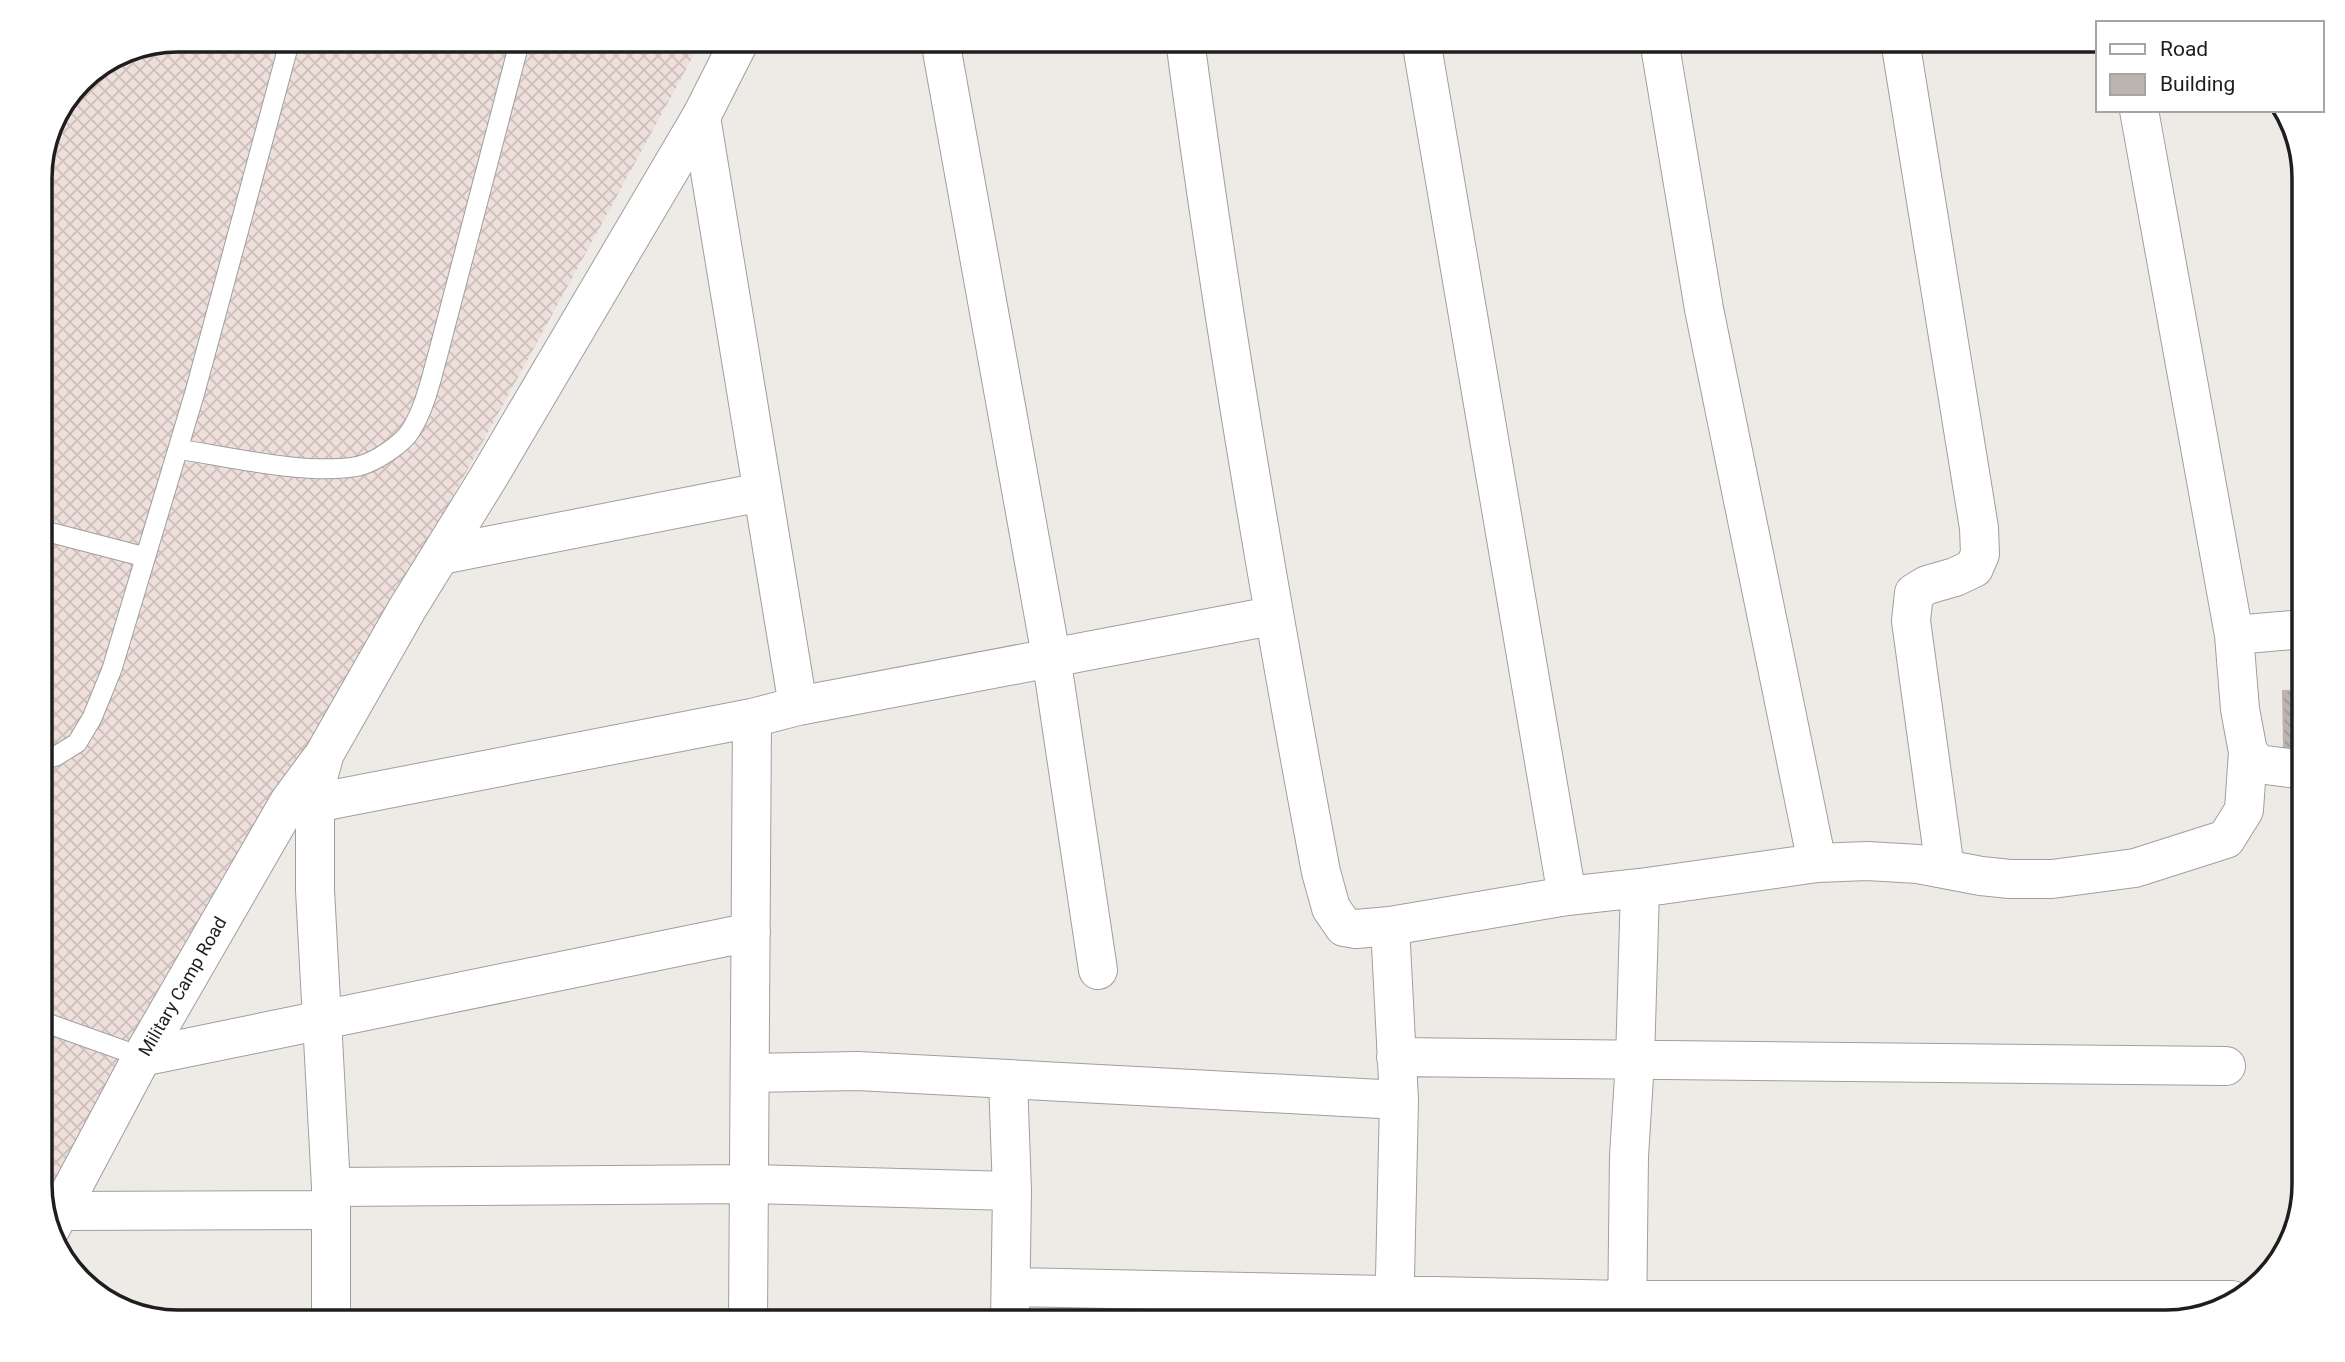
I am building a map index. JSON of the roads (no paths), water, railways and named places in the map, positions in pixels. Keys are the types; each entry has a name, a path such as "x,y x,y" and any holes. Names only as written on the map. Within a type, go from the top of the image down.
{"street":[{"path":"331,1310 331,1198 315,890 315,803 319,774 326,753 701,117 734,52"},
{"path":"942,52 1051,656 1098,970"},
{"path":"1187,52 1213,247 1272,616 1321,872 1331,908 1344,927 1356,929 1390,926 1567,896 1817,863 1891,862 2010,879 2052,879 2135,868 2189,853 2226,839 2244,810 2248,752 2240,709 2234,635 2139,112"},
{"path":"1423,52 1567,896"},
{"path":"1661,52 1704,309 1817,863"},
{"path":"1902,52 1979,528 1980,554 1974,568 1955,578 1927,584 1914,593 1911,606 1945,869"},
{"path":"701,117 798,706"},
{"path":"441,555 762,492"},
{"path":"315,803 752,718 798,706 1051,656 1272,616"},
{"path":"2234,635 2292,630"},
{"path":"748,1310 752,718"},
{"path":"2248,752 2258,764 2292,768"},
{"name":"Military Camp Road","path":"57,1217 142,1057 289,802 326,753"},
{"path":"1627,1310 1629,1156 1640,888"},
{"path":"1390,926 1399,1100 1395,1308"},
{"path":"142,1057 751,932"},
{"path":"1396,1057 2226,1066"},
{"path":"750,1073 858,1071 1399,1100"},
{"path":"1008,1080 1012,1191 1011,1305 1550,1310"},
{"path":"58,1219 331,1198 749,1184 1012,1191"},
{"path":"1897,1310 2213,1301"}],"lane":[{"path":"53,758 77,743 92,718 112,668 178,449 287,52"},
{"path":"178,449 287,466 337,468 361,466 384,455 411,431 429,386 517,52"},
{"path":"53,533 145,557"},
{"path":"53,1025 142,1057"}]}
